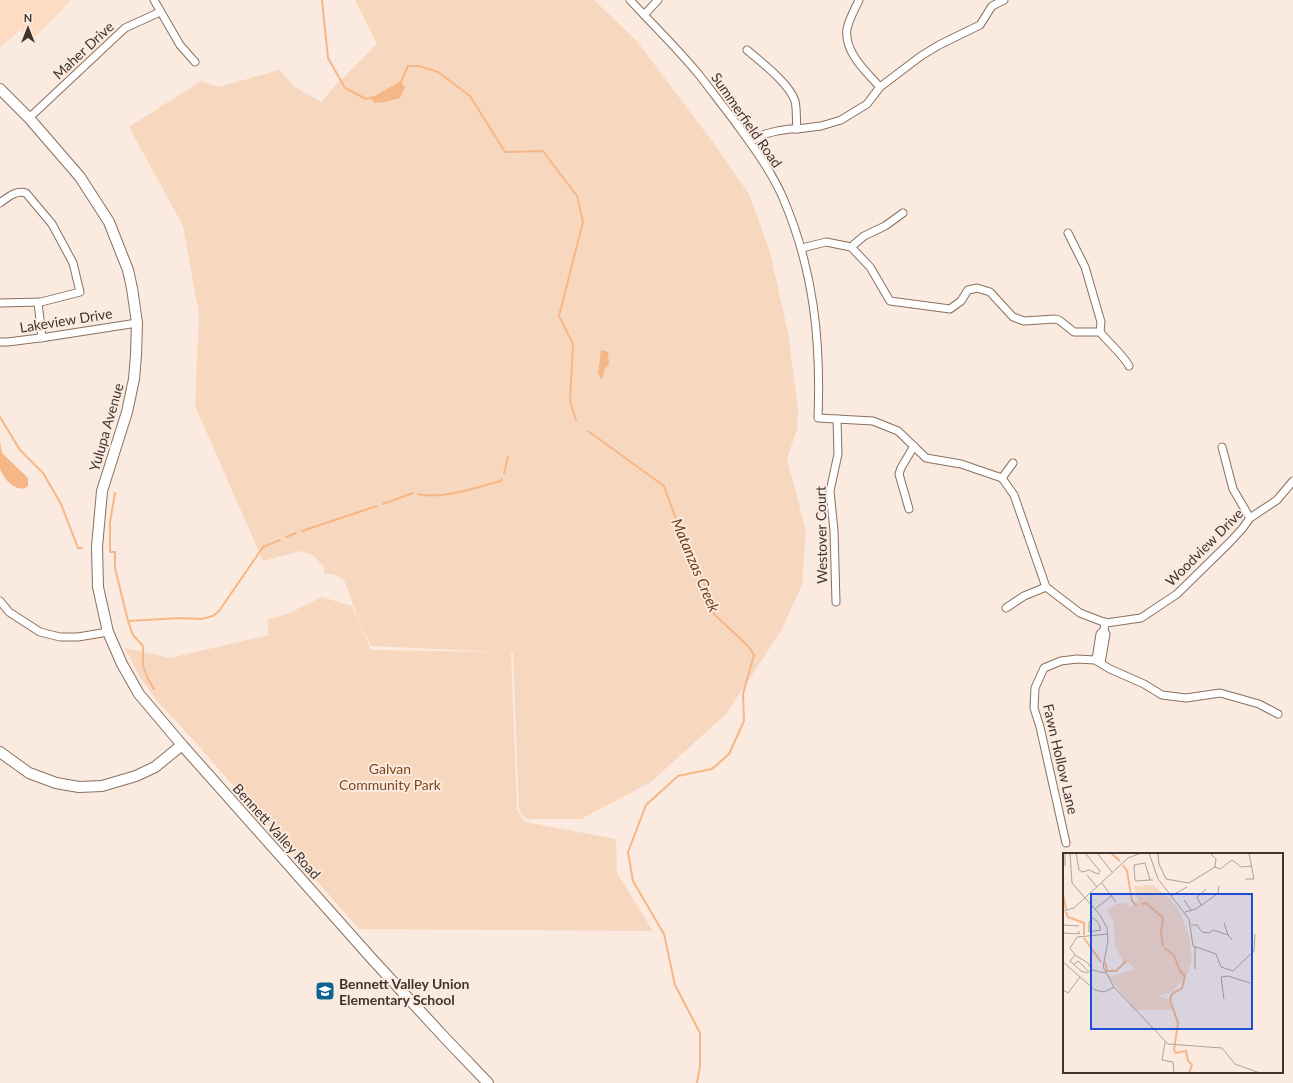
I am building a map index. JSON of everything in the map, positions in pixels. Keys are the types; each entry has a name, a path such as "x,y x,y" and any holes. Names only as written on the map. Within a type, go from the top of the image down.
{"street":[{"path":"154,0 180,45 195,62"},
{"name":"Summerfield Road","path":"630,0 699,76 750,142 783,198 802,248 809,276 815,314 820,377 818,418 836,419"},
{"path":"644,15 658,0"},
{"path":"859,0 847,30 848,41 857,60 880,87"},
{"path":"750,142 765,134 790,128 797,129 821,126 841,120 867,104 880,87 921,56 939,45 980,25 992,6 1004,0"},
{"name":"Maher Drive","path":"29,118 125,28 160,12"},
{"path":"747,50 787,87 795,101 797,129"},
{"name":"Yulupa Avenue","path":"0,89 29,118 80,177 109,222 128,270 137,323 136,355 133,386 128,412 102,491 97,547 98,587 108,632 122,664 139,694 182,745"},
{"path":"0,203 16,192 21,191 26,193 52,224 73,263 80,292 40,302 0,304"},
{"path":"851,247 864,236 885,226 902,213"},
{"path":"1068,233 1085,267 1101,322 1100,332 1125,359 1129,366"},
{"path":"802,248 826,242 851,247 870,267 890,301 950,310 961,301 968,290 977,288 990,292 1013,317 1024,321 1055,319 1060,320 1074,332 1100,332"},
{"path":"40,302 44,337"},
{"name":"Lakeview Drive","path":"0,342 137,323"},
{"path":"836,419 873,421 898,432 926,458 961,464 1002,478 1014,495 1046,587 1024,596 1006,608"},
{"name":"Westover Court","path":"836,419 838,454 830,491 834,531 836,602"},
{"path":"909,509 899,474 914,446"},
{"path":"1222,447 1232,489 1250,518"},
{"path":"1002,478 1013,463"},
{"name":"Woodview Drive","path":"1046,587 1080,614 1105,622 1141,618 1177,594 1234,538 1250,518 1277,500 1293,480"},
{"path":"1,604 8,612 40,632 60,638 78,637 108,632"},
{"path":"1098,662 1100,634 1104,630 1105,622"},
{"name":"Fawn Hollow Lane","path":"1066,843 1040,727 1034,708 1034,688 1044,668 1061,660 1077,659 1098,662 1144,684 1162,695 1186,698 1220,693 1259,704 1278,714"},
{"path":"0,752 29,773 56,783 79,787 102,786 136,776 155,767 182,745"},
{"name":"Bennett Valley Road","path":"182,745 373,960 488,1083"}],"shaded area":[{"path":"0,0 71,0 31,41 20,30 0,48"},
{"path":"401,81 405,88 400,98 374,103 371,98"},
{"path":"601,350 608,352 609,365 605,368 602,380 598,373"},
{"path":"0,442 2,453 28,478 28,486 24,488 15,487 1,472"}],"green space":[{"name":"Galvan Community Park","path":"355,0 594,0 636,40 712,141 749,194 770,252 788,333 798,409 797,429 787,459 806,531 802,585 781,631 726,714 651,782 581,819 526,819 519,810 513,653 511,653 517,810 525,822 616,839 617,873 653,931 359,929 196,743 158,702 139,676 125,648 170,658 269,635 267,620 287,614 322,597 352,606 371,650 500,652 371,646 361,626 344,580 333,574 324,574 324,567 313,555 301,551 263,561 195,406 199,314 183,226 129,127 201,81 219,87 279,70 295,87 321,102 377,44"}],"waterway":[{"name":"Matanzas Creek","path":"322,0 328,58 345,88 366,99 373,97"},
{"name":"Matanzas Creek","path":"401,82 408,66 419,66 438,72 470,96 505,152 543,151 577,196 583,222 559,316 573,344 570,401 576,420"},
{"path":"0,417 20,450 43,473 61,504 78,548 82,548"},
{"name":"Matanzas Creek","path":"588,431 664,486 678,525 698,564 714,614 749,647 754,655 743,694 744,721 729,754 712,769 678,776 646,805 628,852 633,881 664,934 675,985 700,1033 700,1066 697,1083"},
{"path":"504,473 508,457"},
{"path":"418,494 448,494 501,481 502,479"},
{"path":"115,493 110,522 110,552 115,552 115,568 128,621 180,618 201,619 213,616 219,611 263,547 280,540"},
{"path":"383,504 413,493"},
{"path":"302,531 377,506"},
{"path":"286,537 296,533"},
{"path":"128,621 133,635 143,646 143,666 154,689"}],"place":[{"name":"Bennett Valley Union Elementary School","path":"325,991"}]}
